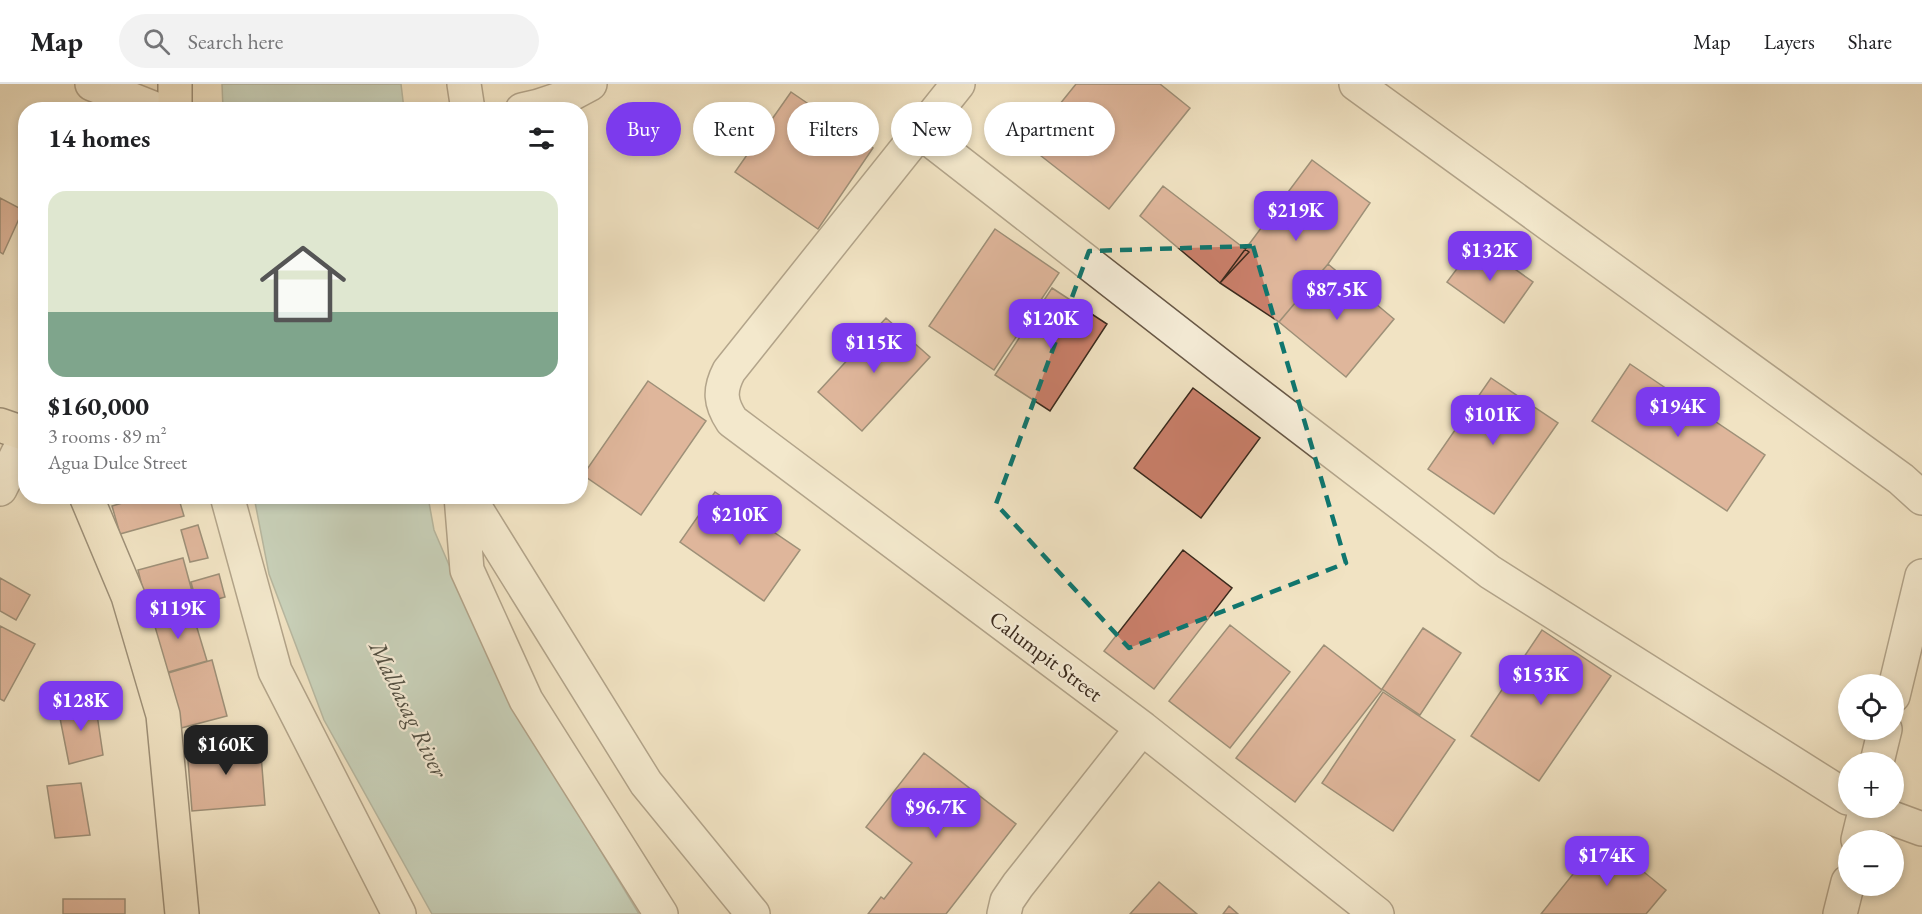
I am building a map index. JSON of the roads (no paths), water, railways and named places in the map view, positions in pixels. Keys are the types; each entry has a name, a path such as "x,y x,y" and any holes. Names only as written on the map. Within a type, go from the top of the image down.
{"main road":[{"path":"175,84 176,102"},
{"path":"0,425 18,432"},
{"path":"89,504 128,596 163,715 182,914"}],"street":[{"path":"92,84 138,102"},
{"path":"179,102 185,84"},
{"path":"464,84 467,102"},
{"path":"553,102 566,98 590,84"},
{"path":"943,102 958,84"},
{"path":"1356,84 1901,479 1922,498"},
{"name":"Calumpit Street","path":"899,156 729,371 723,383 721,396 724,410 732,421 1142,728 1377,914"},
{"path":"951,156 1490,572 1838,798"},
{"path":"0,489 18,452"},
{"path":"229,504 275,671 399,914"},
{"path":"462,504 467,570 526,700 661,914"},
{"path":"473,504 646,783 753,914"},
{"path":"1898,674 1922,576"},
{"path":"1004,914 1007,902 1018,885 1142,728"},
{"path":"1882,818 1922,829"},
{"path":"1840,914 1844,896"}],"water":[{"path":"222,84 401,84 403,102 223,102"},
{"name":"Malbasag River","path":"255,504 429,504 434,530 502,688 639,914 432,914 324,720 269,574"}]}
